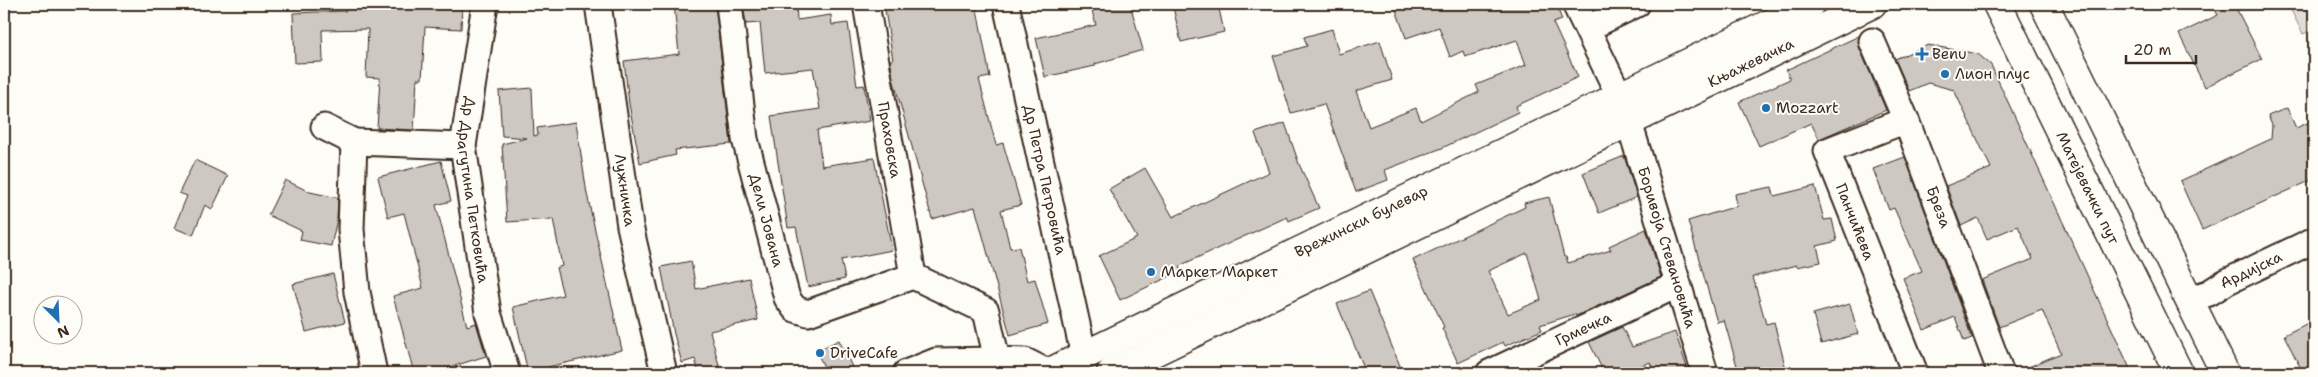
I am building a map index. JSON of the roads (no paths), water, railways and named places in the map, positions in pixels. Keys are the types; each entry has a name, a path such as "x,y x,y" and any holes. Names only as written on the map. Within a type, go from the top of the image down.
{"main road":[{"name":"Књажевачка","path":"1625,109 1810,4"},
{"name":"Књажевачка","path":"1625,109 1872,4"},
{"name":"Матејевачки пут","path":"1997,4 2179,373"},
{"path":"2044,4 2225,373"},
{"name":"Врежински булевар","path":"1048,373 1625,109"},
{"name":"Врежински булевар","path":"1111,373 1625,109"}],"street":[{"name":"Др Драгутина Петковића","path":"485,4 463,146 488,313 506,373"},
{"name":"Лужничка","path":"598,4 630,226 664,373"},
{"name":"Дели Јована","path":"729,4 745,139 787,298 795,309 808,314 913,276"},
{"name":"Праховска","path":"866,4 913,276"},
{"name":"Др Петра Петровића","path":"1006,4 1084,356"},
{"name":"Боривоја Стевановића","path":"1575,4 1625,109 1705,373"},
{"path":"1588,28 1637,4"},
{"name":"Бреза","path":"1872,41 1906,120 2001,373"},
{"name":"Панчићева","path":"1906,120 1827,151 1915,373"},
{"path":"324,127 354,142 463,146"},
{"path":"354,142 351,229 357,292 374,373"},
{"name":"Ардијска","path":"2189,299 2209,293 2226,282 2314,240"},
{"path":"913,276 986,311 996,360"},
{"name":"Грмечка","path":"1489,373 1677,284"},
{"path":"906,373 936,361 996,360 1025,362 1048,373"}],"place":[{"name":"Benu","path":"1922,54"},
{"name":"Лион плус","path":"1945,74"},
{"name":"Mozzart","path":"1766,108"},
{"name":"Маркет Маркет","path":"1151,272"},
{"name":"DriveCafe","path":"820,353"}]}
